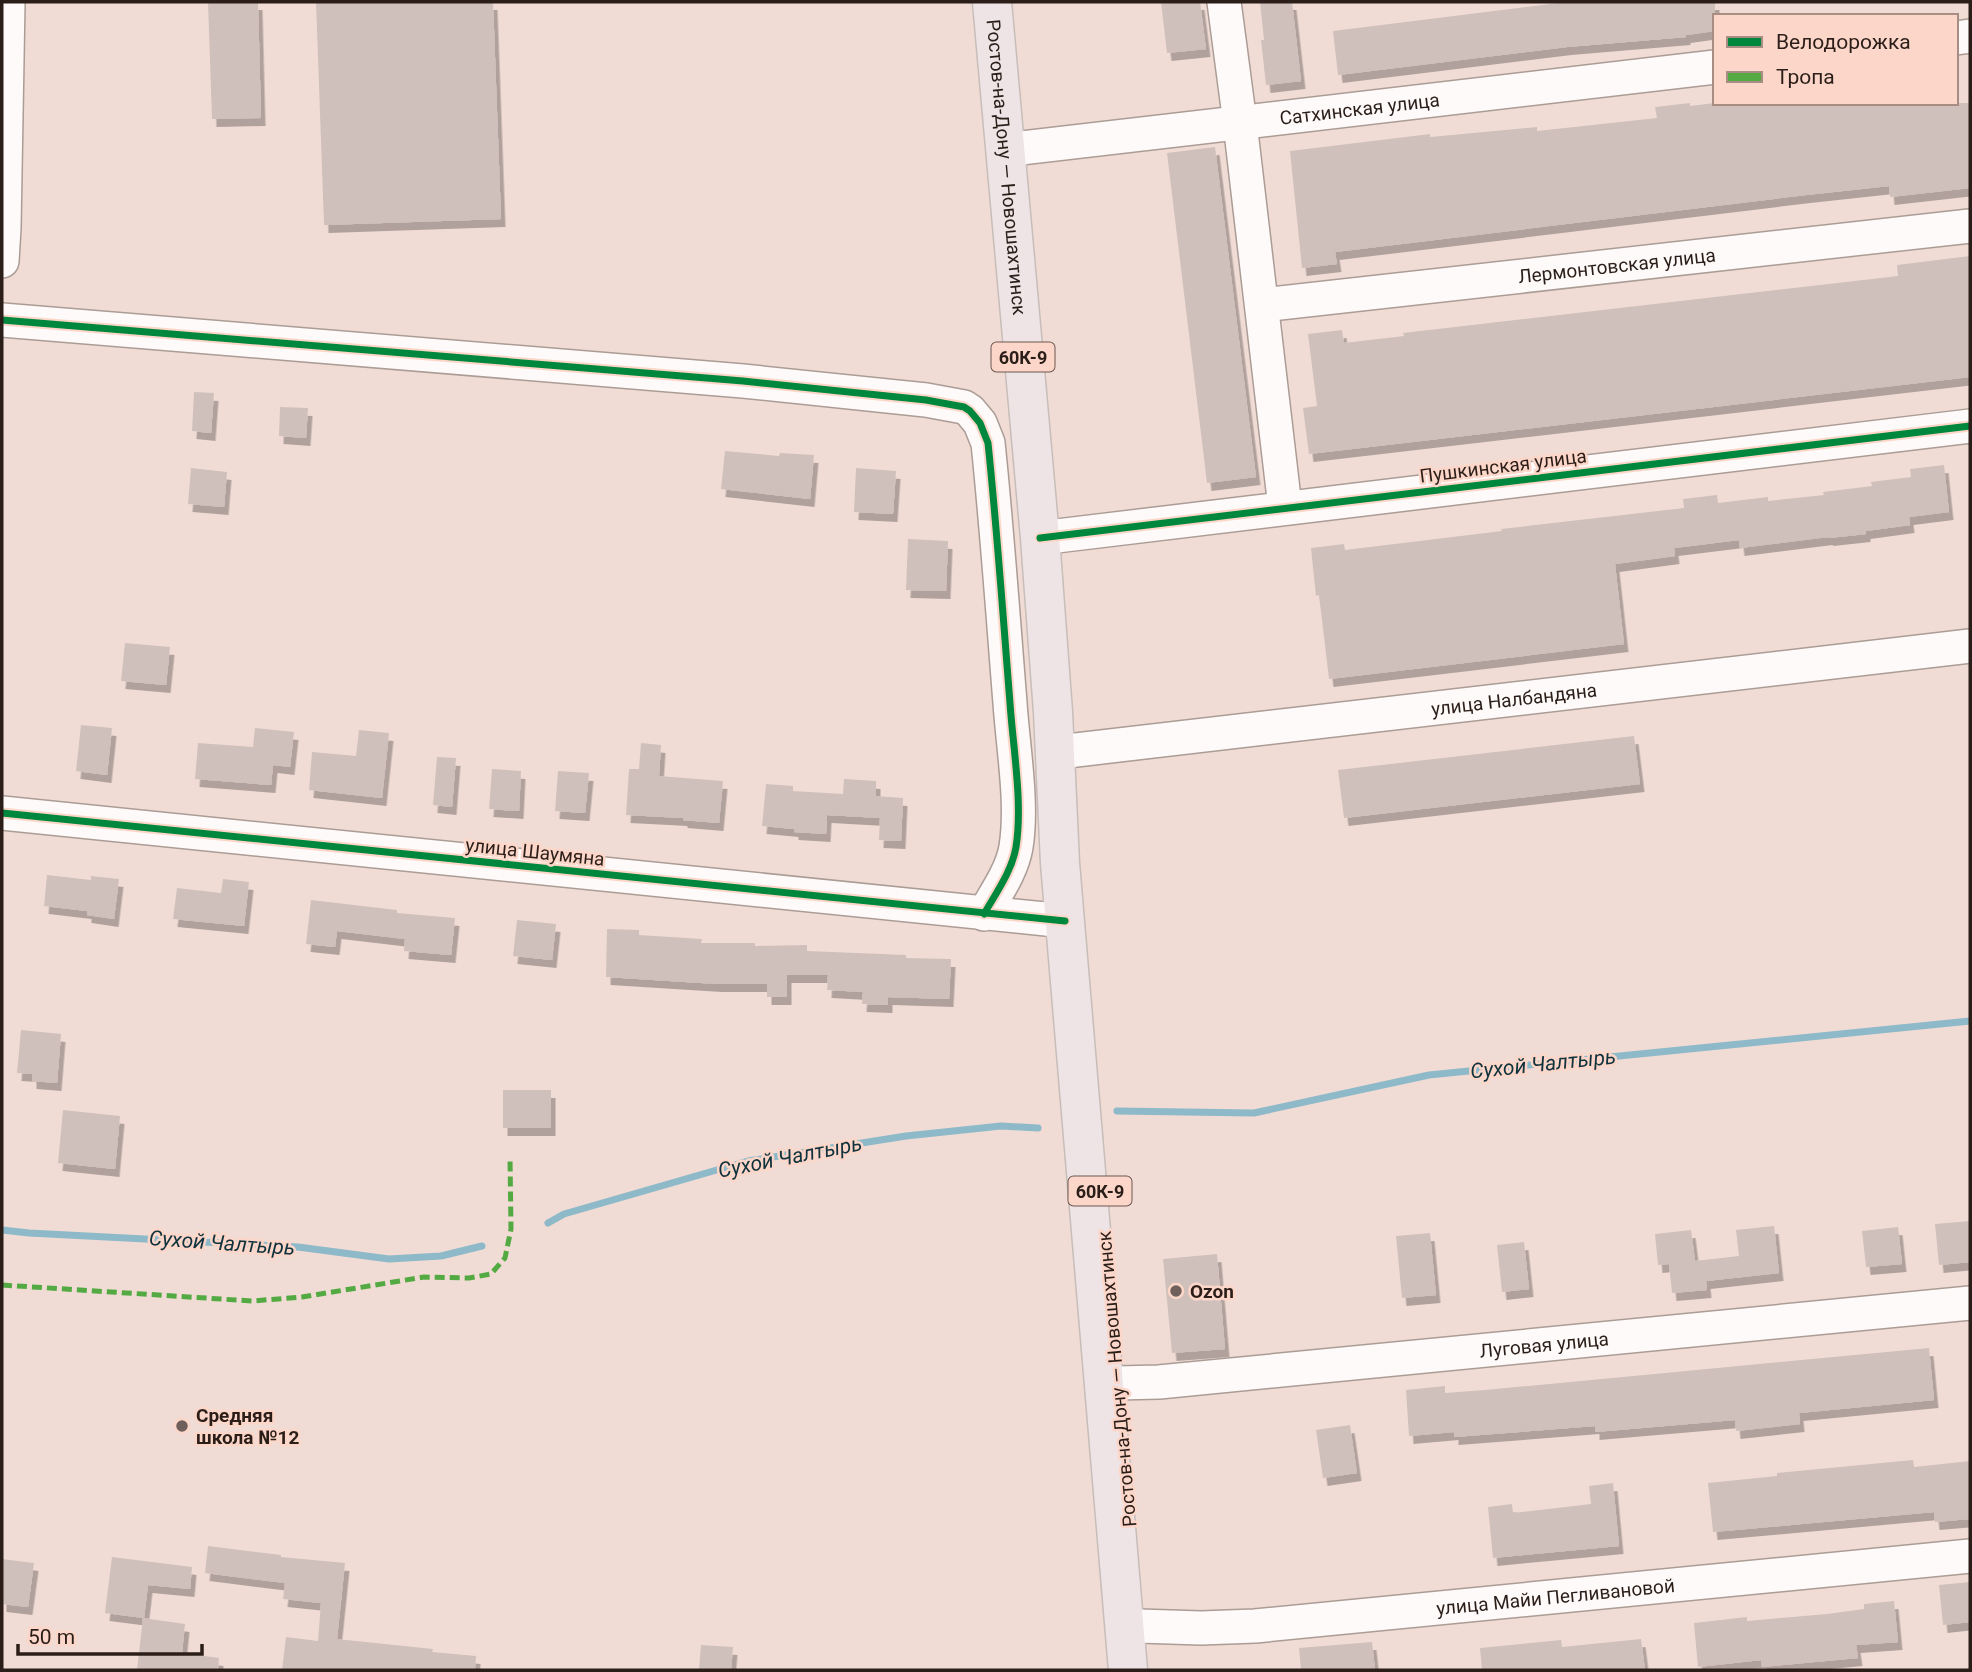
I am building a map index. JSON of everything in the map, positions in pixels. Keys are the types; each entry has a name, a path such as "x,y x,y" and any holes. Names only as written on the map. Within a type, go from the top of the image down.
{"main road":[{"name":"Ростов-на-Дону — Новошахтинск","path":"992,2 1040,538 1053,712 1060,863 1128,1670"},
{"name":"Ростов-на-Дону — Новошахтинск","path":"1053,712 1073,862 1116,1383 1143,1670"}],"street":[{"path":"2,261 8,2"},
{"path":"1224,2 1286,507"},
{"name":"Сатхинская улица","path":"1005,150 1713,66"},
{"name":"Лермонтовская улица","path":"1262,305 1970,226"},
{"path":"2,320 743,381 926,400 964,407 980,423 988,443 1018,823 1016,848 1011,865 984,914"},
{"name":"Пушкинская улица","path":"1040,538 1970,426"},
{"name":"улица Налбандяна","path":"1059,752 1970,646"},
{"name":"улица Шаумяна","path":"2,813 1065,921"},
{"name":"Луговая улица","path":"1116,1383 1159,1382 1970,1303"},
{"name":"улица Майи Пегливановой","path":"1139,1626 1255,1626 1970,1556"}],"building":[{"path":"208,2 258,2 261,118 212,119"},
{"path":"316,2 493,2 501,219 324,225"},
{"path":"1161,2 1200,2 1206,49 1167,53"},
{"path":"1260,2 1292,2 1301,81 1266,85"},
{"path":"1566,2 1715,2 1713,31 1686,37 1567,47 1338,75 1333,31"},
{"path":"1690,103 1690,106 1713,103 1970,103 1970,188 1890,197 1889,186 1806,195 1335,252 1337,264 1302,268 1290,151 1430,134 1430,137 1537,127 1537,131 1657,118 1655,107"},
{"path":"1215,147 1256,477 1207,483 1167,153"},
{"path":"1970,256 1970,377 1309,454 1303,408 1317,406 1308,334 1342,330 1344,343 1404,336 1403,333 1898,276 1897,265"},
{"path":"194,392 214,393 211,433 192,431"},
{"path":"280,407 308,408 306,438 279,436"},
{"path":"725,451 779,456 780,453 814,455 810,499 721,489"},
{"path":"1944,465 1949,512 1909,517 1910,525 1866,531 1866,534 1740,548 1739,540 1674,548 1675,556 1615,564 1624,644 1329,679 1311,548 1344,544 1345,550 1684,508 1683,499 1717,495 1718,503 1768,497 1768,501 1824,495 1823,492 1872,486 1871,482 1911,477 1910,469"},
{"path":"191,468 227,472 224,507 188,504"},
{"path":"856,468 896,471 893,514 854,512"},
{"path":"908,539 948,541 946,591 906,590"},
{"path":"125,643 170,647 166,685 121,681"},
{"path":"81,725 112,728 107,775 76,771"},
{"path":"255,728 294,732 290,767 273,765 271,785 195,779 198,743 253,747"},
{"path":"359,730 389,733 382,798 309,790 312,752 356,756"},
{"path":"1634,736 1640,784 1344,818 1338,770"},
{"path":"641,743 661,745 659,776 723,781 719,823 626,815 629,769 639,769"},
{"path":"437,757 456,758 452,807 433,805"},
{"path":"492,769 521,771 519,811 489,809"},
{"path":"558,771 589,773 585,813 555,811"},
{"path":"844,779 876,781 876,796 903,798 901,841 879,840 880,818 827,815 826,834 762,826 766,784 793,786 793,791 843,794"},
{"path":"47,875 91,880 91,876 119,879 114,919 87,915 87,911 44,906"},
{"path":"223,879 249,882 244,926 173,919 177,888 221,893"},
{"path":"311,900 397,910 397,913 455,918 451,955 404,951 405,939 337,931 335,947 306,944"},
{"path":"517,920 556,924 552,960 513,956"},
{"path":"607,929 639,930 639,935 702,939 701,943 807,945 807,951 951,959 949,999 888,997 888,1005 862,1004 863,992 827,990 828,975 787,975 787,997 767,997 767,984 717,984 606,977"},
{"path":"21,1030 61,1034 57,1083 32,1081 32,1074 17,1073"},
{"path":"503,1090 551,1090 551,1128 503,1128"},
{"path":"63,1110 120,1116 115,1169 58,1163"},
{"path":"1970,1221 1970,1262 1939,1265 1935,1224"},
{"path":"1774,1226 1779,1273 1706,1281 1707,1290 1672,1293 1669,1264 1658,1265 1655,1234 1691,1230 1695,1261 1739,1256 1736,1230"},
{"path":"1898,1227 1902,1264 1866,1267 1862,1231"},
{"path":"1430,1233 1436,1295 1402,1298 1396,1236"},
{"path":"1524,1242 1529,1289 1502,1292 1497,1245"},
{"path":"1217,1254 1225,1349 1172,1353 1163,1259"},
{"path":"1929,1348 1934,1400 1799,1413 1800,1424 1736,1431 1735,1420 1595,1432 1595,1426 1454,1437 1454,1432 1409,1436 1406,1390 1445,1386 1445,1393 1485,1390"},
{"path":"1350,1425 1357,1473 1323,1478 1316,1430"},
{"path":"1913,1460 1914,1467 1970,1461 1970,1519 1935,1522 1934,1512 1713,1532 1708,1483 1777,1476 1777,1473"},
{"path":"1613,1483 1619,1546 1493,1558 1488,1507 1512,1504 1513,1513 1591,1504 1589,1486"},
{"path":"208,1546 345,1563 337,1639 476,1656 475,1670 282,1670 286,1637 318,1641 321,1603 283,1599 285,1583 205,1573"},
{"path":"112,1557 192,1567 190,1589 148,1585 144,1618 105,1613"},
{"path":"2,1559 34,1563 28,1607 2,1604"},
{"path":"1970,1582 1970,1622 1943,1625 1939,1585"},
{"path":"1894,1601 1898,1642 1856,1645 1858,1658 1762,1667 1761,1660 1698,1667 1694,1623 1747,1617 1747,1621 1827,1614 1864,1609 1864,1604"},
{"path":"143,1618 185,1624 182,1653 219,1658 218,1670 137,1670"},
{"path":"1641,1639 1645,1670 1482,1670 1480,1648 1561,1640 1562,1647"},
{"path":"1372,1642 1375,1670 1301,1670 1299,1648"},
{"path":"701,1645 733,1647 731,1670 699,1670"}],"waterway":[{"name":"Сухой Чалтырь","path":"1117,1111 1254,1113 1429,1075 1970,1021"},
{"name":"Сухой Чалтырь","path":"548,1223 564,1214 748,1161 906,1136 1001,1126 1038,1128"},
{"name":"Сухой Чалтырь","path":"2,1230 298,1247 389,1259 441,1256 482,1246"}],"marked path":[{"path":"2,1285 252,1301 302,1297 424,1277 469,1278 491,1274 505,1258 511,1229 510,1158"}],"cycle path":[{"path":"2,320 743,381 926,400 964,407 980,423 988,443 1018,794 1018,830 1014,856 1003,882 984,914"},
{"path":"1040,538 1970,426"},
{"path":"2,813 1065,921"}],"place":[{"name":"Ozon","path":"1176,1291"},
{"name":"Средняя школа №12","path":"182,1426"}]}
